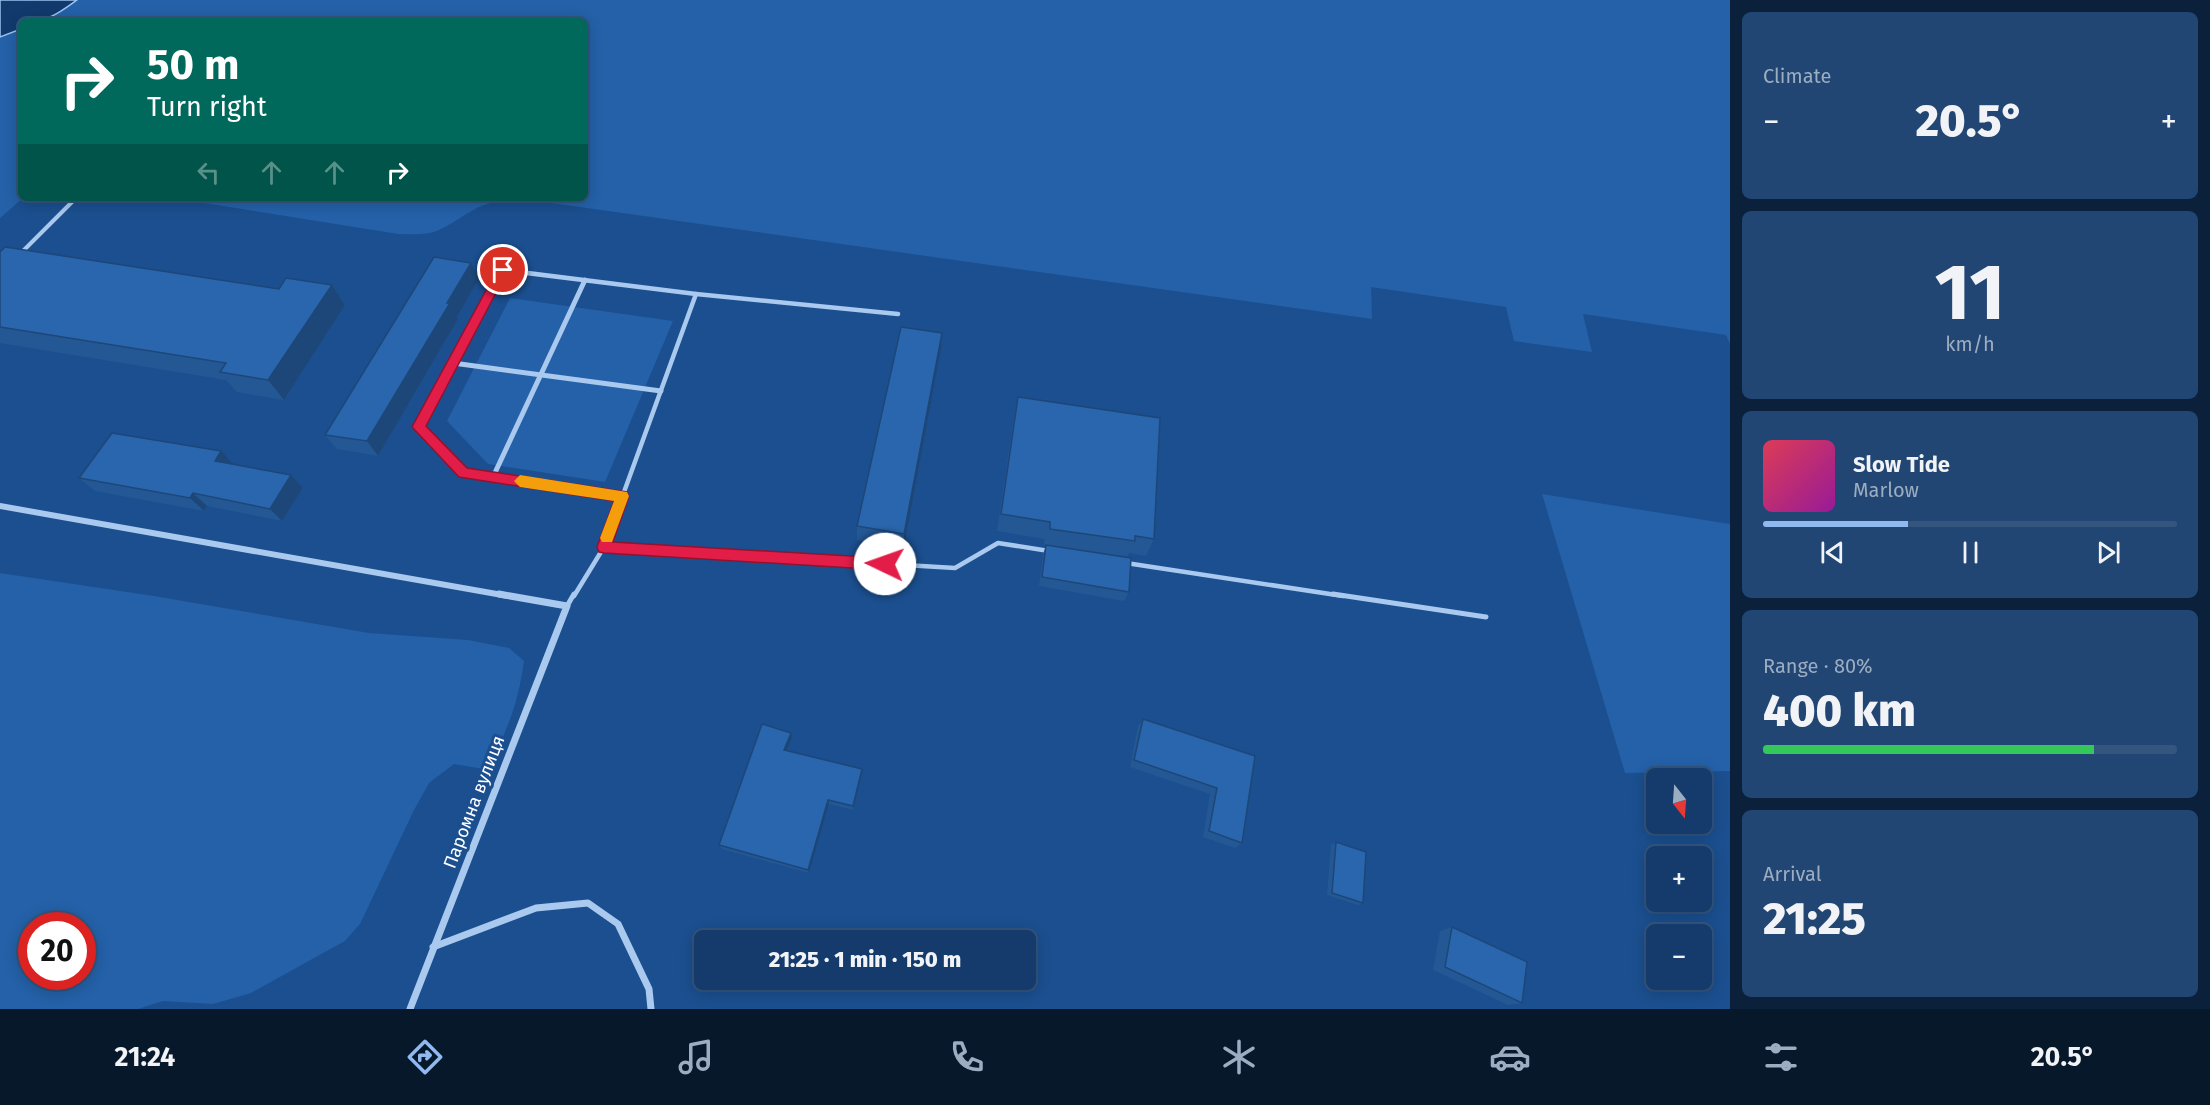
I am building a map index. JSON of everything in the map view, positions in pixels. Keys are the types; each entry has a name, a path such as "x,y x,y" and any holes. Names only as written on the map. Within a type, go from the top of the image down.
{"street":[{"path":"493,477 585,280"},
{"path":"453,363 661,391"},
{"path":"0,506 567,606"},
{"name":"Паромна вулиця","path":"410,1009 567,606"},
{"path":"433,947 536,908 588,903 618,924 649,989 651,1009"}],"lane":[{"path":"17,257 73,201"},
{"path":"622,496 464,473 419,427 503,270 696,294 898,314"},
{"path":"567,606 604,547 696,294"},
{"path":"604,547 955,568 998,543 1056,552"},
{"path":"1114,561 1486,617"}],"shaded area":[{"path":"0,0 77,0 63,10 44,18 18,18 18,30 0,37"},
{"path":"77,0 1730,0 1730,344 1726,335 1583,314 1592,352 1514,341 1506,307 1371,287 1372,319 537,201 588,201 588,18 50,18"},
{"path":"18,30 20,201 0,218 0,37"},
{"path":"192,201 501,201 477,208 437,231 426,234 398,234"},
{"path":"510,298 673,321 605,482 488,464 447,421"},
{"path":"1542,494 1730,524 1730,771 1712,771 1712,768 1646,768 1646,773 1625,773"},
{"path":"0,573 154,596 369,633 468,640 509,648 524,661 511,718 492,757 484,769 454,764 429,783 360,924 345,941 251,993 213,1004 163,1001 138,1009 0,1009"}],"building":[{"path":"5,247 279,289 286,278 332,285 268,380 220,372 226,363 0,327 0,252"},
{"path":"434,257 471,263 447,303 450,303 367,441 325,435"},
{"path":"901,327 942,333 904,534 857,526"},
{"path":"1018,397 1160,418 1154,539 1135,536 1135,541 1050,529 1050,522 1001,514"},
{"path":"112,433 221,451 215,461 291,475 270,509 193,493 190,498 79,478"},
{"path":"1046,545 1131,558 1129,592 1042,577"},
{"path":"1143,719 1255,756 1242,843 1209,831 1217,788 1134,760"},
{"path":"762,724 791,733 784,750 862,769 853,806 828,800 808,870 719,845"},
{"path":"1336,842 1366,852 1363,903 1332,893"},
{"path":"1452,927 1527,962 1522,1003 1445,967"}],"slow traffic":[{"path":"520,481 622,496 607,538"}],"route":[{"path":"503,270 419,427 464,473 622,496 604,547 885,564"}]}
